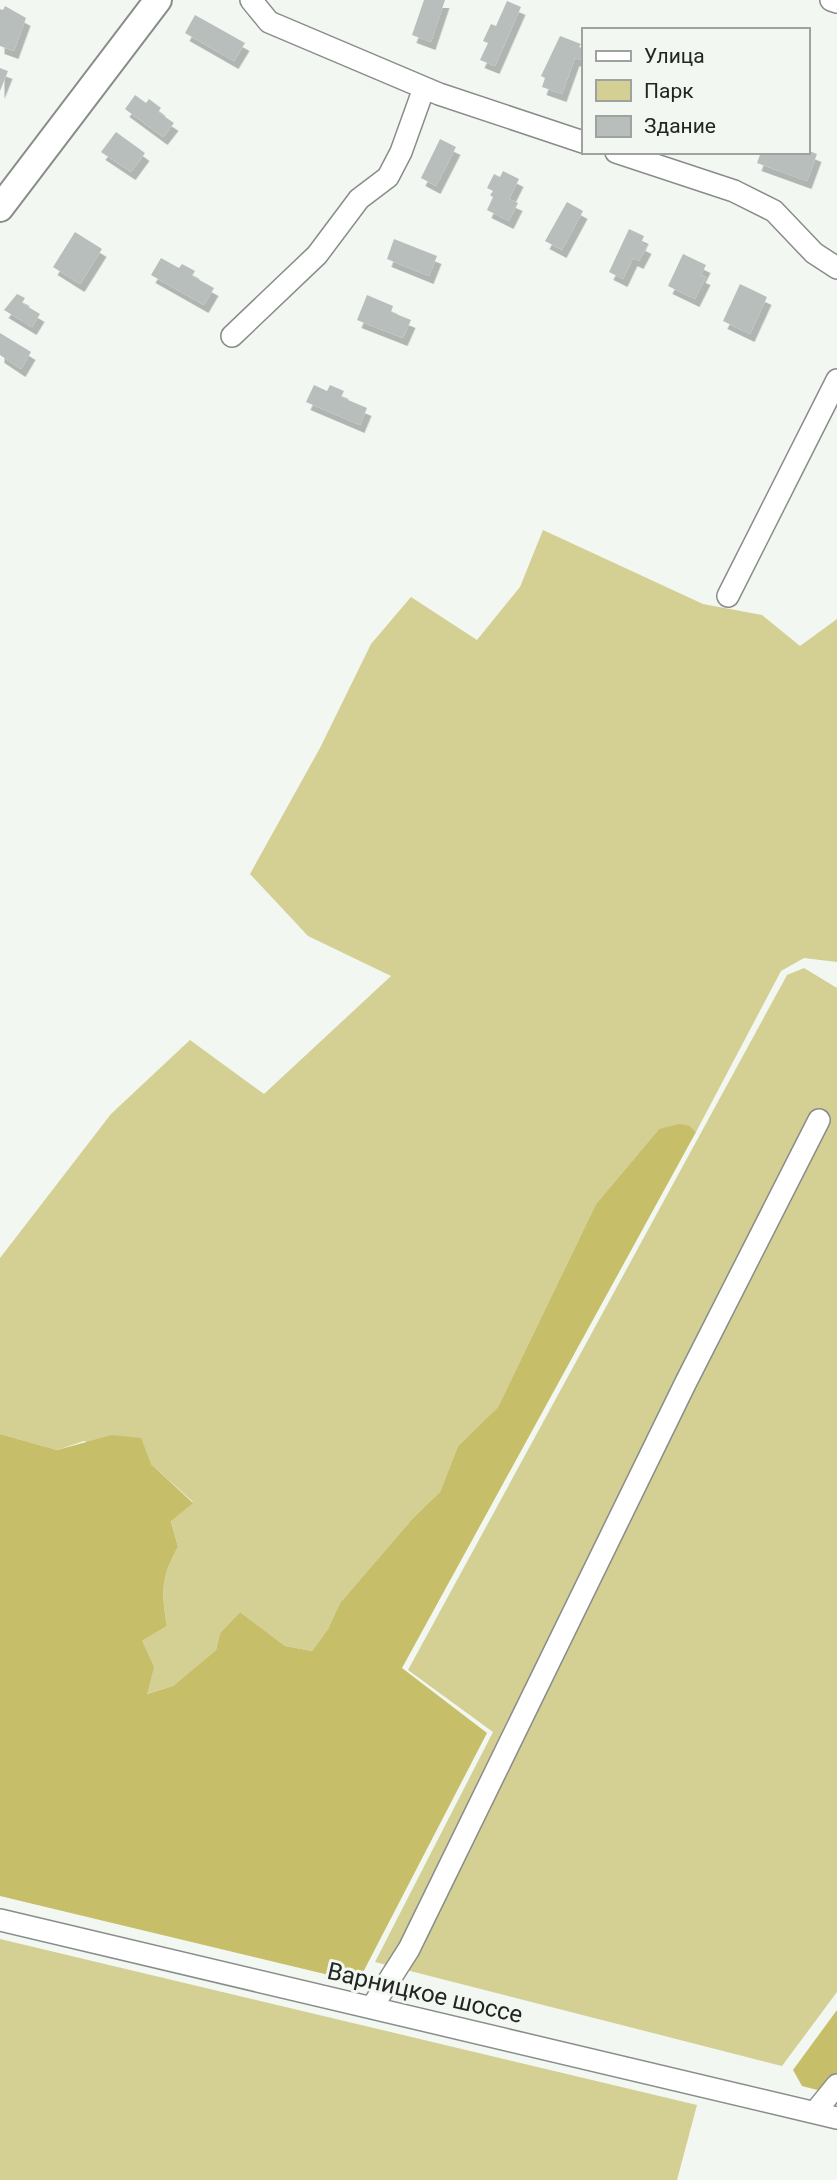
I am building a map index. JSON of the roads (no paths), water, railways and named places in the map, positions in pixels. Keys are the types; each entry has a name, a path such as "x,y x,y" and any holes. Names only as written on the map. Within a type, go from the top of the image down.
{"main road":[{"path":"0,208 158,0"}],"street":[{"path":"251,0 269,22 424,88 582,142"},
{"path":"831,0 837,2"},
{"path":"232,336 317,255 359,199 388,177 401,152 424,88"},
{"path":"622,154 734,191 774,211 814,253 837,268"},
{"path":"728,596 837,380"},
{"path":"372,2007 408,1949 685,1384 819,1120"},
{"name":"Варницкое шоссе","path":"0,1920 837,2118"},
{"path":"815,2112 837,2085"}]}
